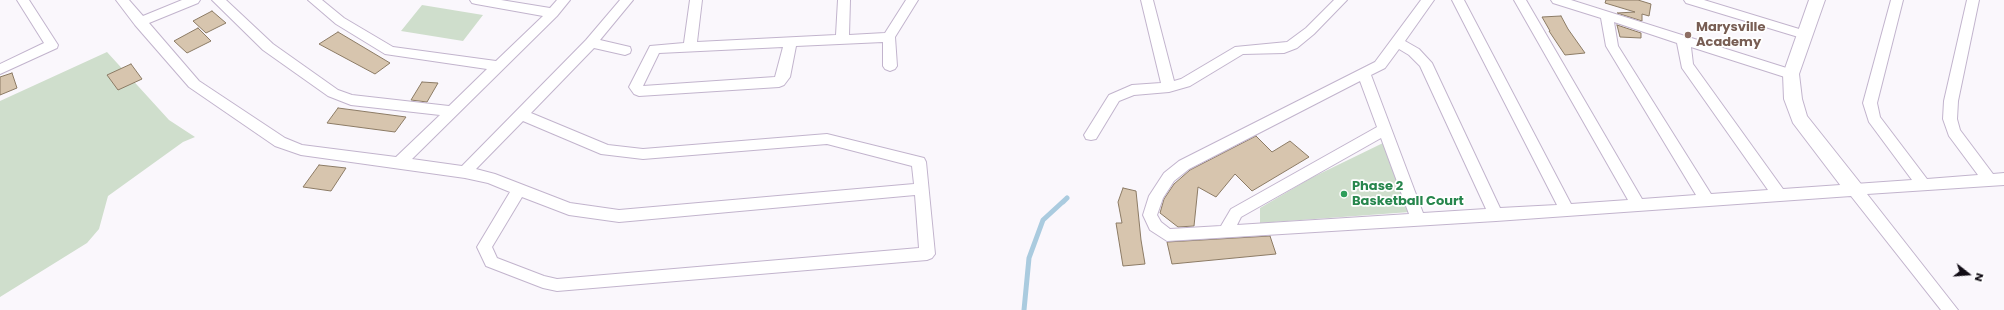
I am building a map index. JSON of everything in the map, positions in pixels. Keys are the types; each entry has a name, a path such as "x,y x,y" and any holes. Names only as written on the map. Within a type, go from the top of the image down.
{"street":[{"path":"0,69 52,45 23,0"},
{"path":"122,0 139,22 194,84 280,142 301,150 465,172 490,178 569,209 619,216 921,189"},
{"path":"139,22 194,0"},
{"path":"218,0 268,47 333,93 351,100 451,111"},
{"path":"314,0 340,21 390,51 497,66"},
{"path":"476,0 553,13"},
{"path":"398,164 553,13 564,0"},
{"path":"465,172 591,43 627,0"},
{"path":"690,47 696,0"},
{"path":"842,40 844,0"},
{"path":"890,66 889,37 912,0"},
{"path":"1147,0 1168,88"},
{"path":"1091,135 1114,98 1132,90 1168,88 1185,83 1240,50 1284,48 1292,45 1310,31 1341,0"},
{"path":"1428,0 1380,64 1364,74 1184,165 1169,177 1156,196 1150,215 1155,226 1167,235 1496,215 2004,179"},
{"path":"1458,0 1567,210"},
{"path":"1520,0 1638,205"},
{"path":"1557,0 1791,74"},
{"path":"1690,0 1805,35"},
{"path":"1815,0 1805,35 1791,74 1793,99 1799,118 1950,310"},
{"path":"1897,0 1870,103 1874,118 1924,185"},
{"path":"1973,0 1951,101 1950,119 1954,132 1989,180"},
{"path":"1606,16 1612,46 1707,200"},
{"path":"791,42 783,78 779,82 640,90 636,87 655,49 791,42 842,40 889,37"},
{"path":"1683,40 1688,65 1779,196"},
{"path":"1397,42 1414,52 1425,63 1496,215"},
{"path":"591,43 625,50"},
{"path":"1364,74 1418,219"},
{"path":"519,189 484,247 491,262 543,282 557,285 926,254 919,162 827,139 643,154 606,150 521,115"},
{"path":"1226,231 1236,213 1385,129"}],"green space":[{"path":"422,5 483,15 463,41 401,31"},
{"path":"107,52 169,120 195,137 183,142 108,196 99,229 87,243 0,297 0,101"},
{"path":"1383,143 1410,212 1260,223 1260,208 1311,178"}],"building":[{"path":"1606,0 1638,0 1651,4 1649,16 1642,14 1642,21 1617,13 1635,12 1605,3"},
{"path":"212,11 226,23 206,33 193,21"},
{"path":"1561,16 1568,29 1585,53 1565,55 1549,31 1542,17"},
{"path":"1617,25 1641,33 1641,38 1620,37"},
{"path":"198,28 211,41 187,53 174,41"},
{"path":"338,32 390,63 375,74 319,44"},
{"path":"131,64 142,79 118,90 107,75"},
{"path":"12,73 17,88 0,95 0,77"},
{"path":"422,82 438,83 427,102 411,100"},
{"path":"338,108 406,117 395,132 327,123"},
{"path":"1256,136 1272,152 1290,141 1309,157 1252,191 1235,174 1216,197 1198,187 1194,226 1178,227 1160,213 1164,199 1174,184 1190,170"},
{"path":"319,165 346,168 331,191 303,187"},
{"path":"1123,188 1136,191 1145,264 1123,266 1116,223 1122,223 1118,202"},
{"path":"1270,236 1276,254 1172,264 1167,242"}],"waterway":[{"path":"1024,310 1029,258 1043,220 1067,198 1063,202"}],"place":[{"name":"Marysville Academy","path":"1688,35"},
{"name":"Phase 2 Basketball Court","path":"1344,194"}]}
